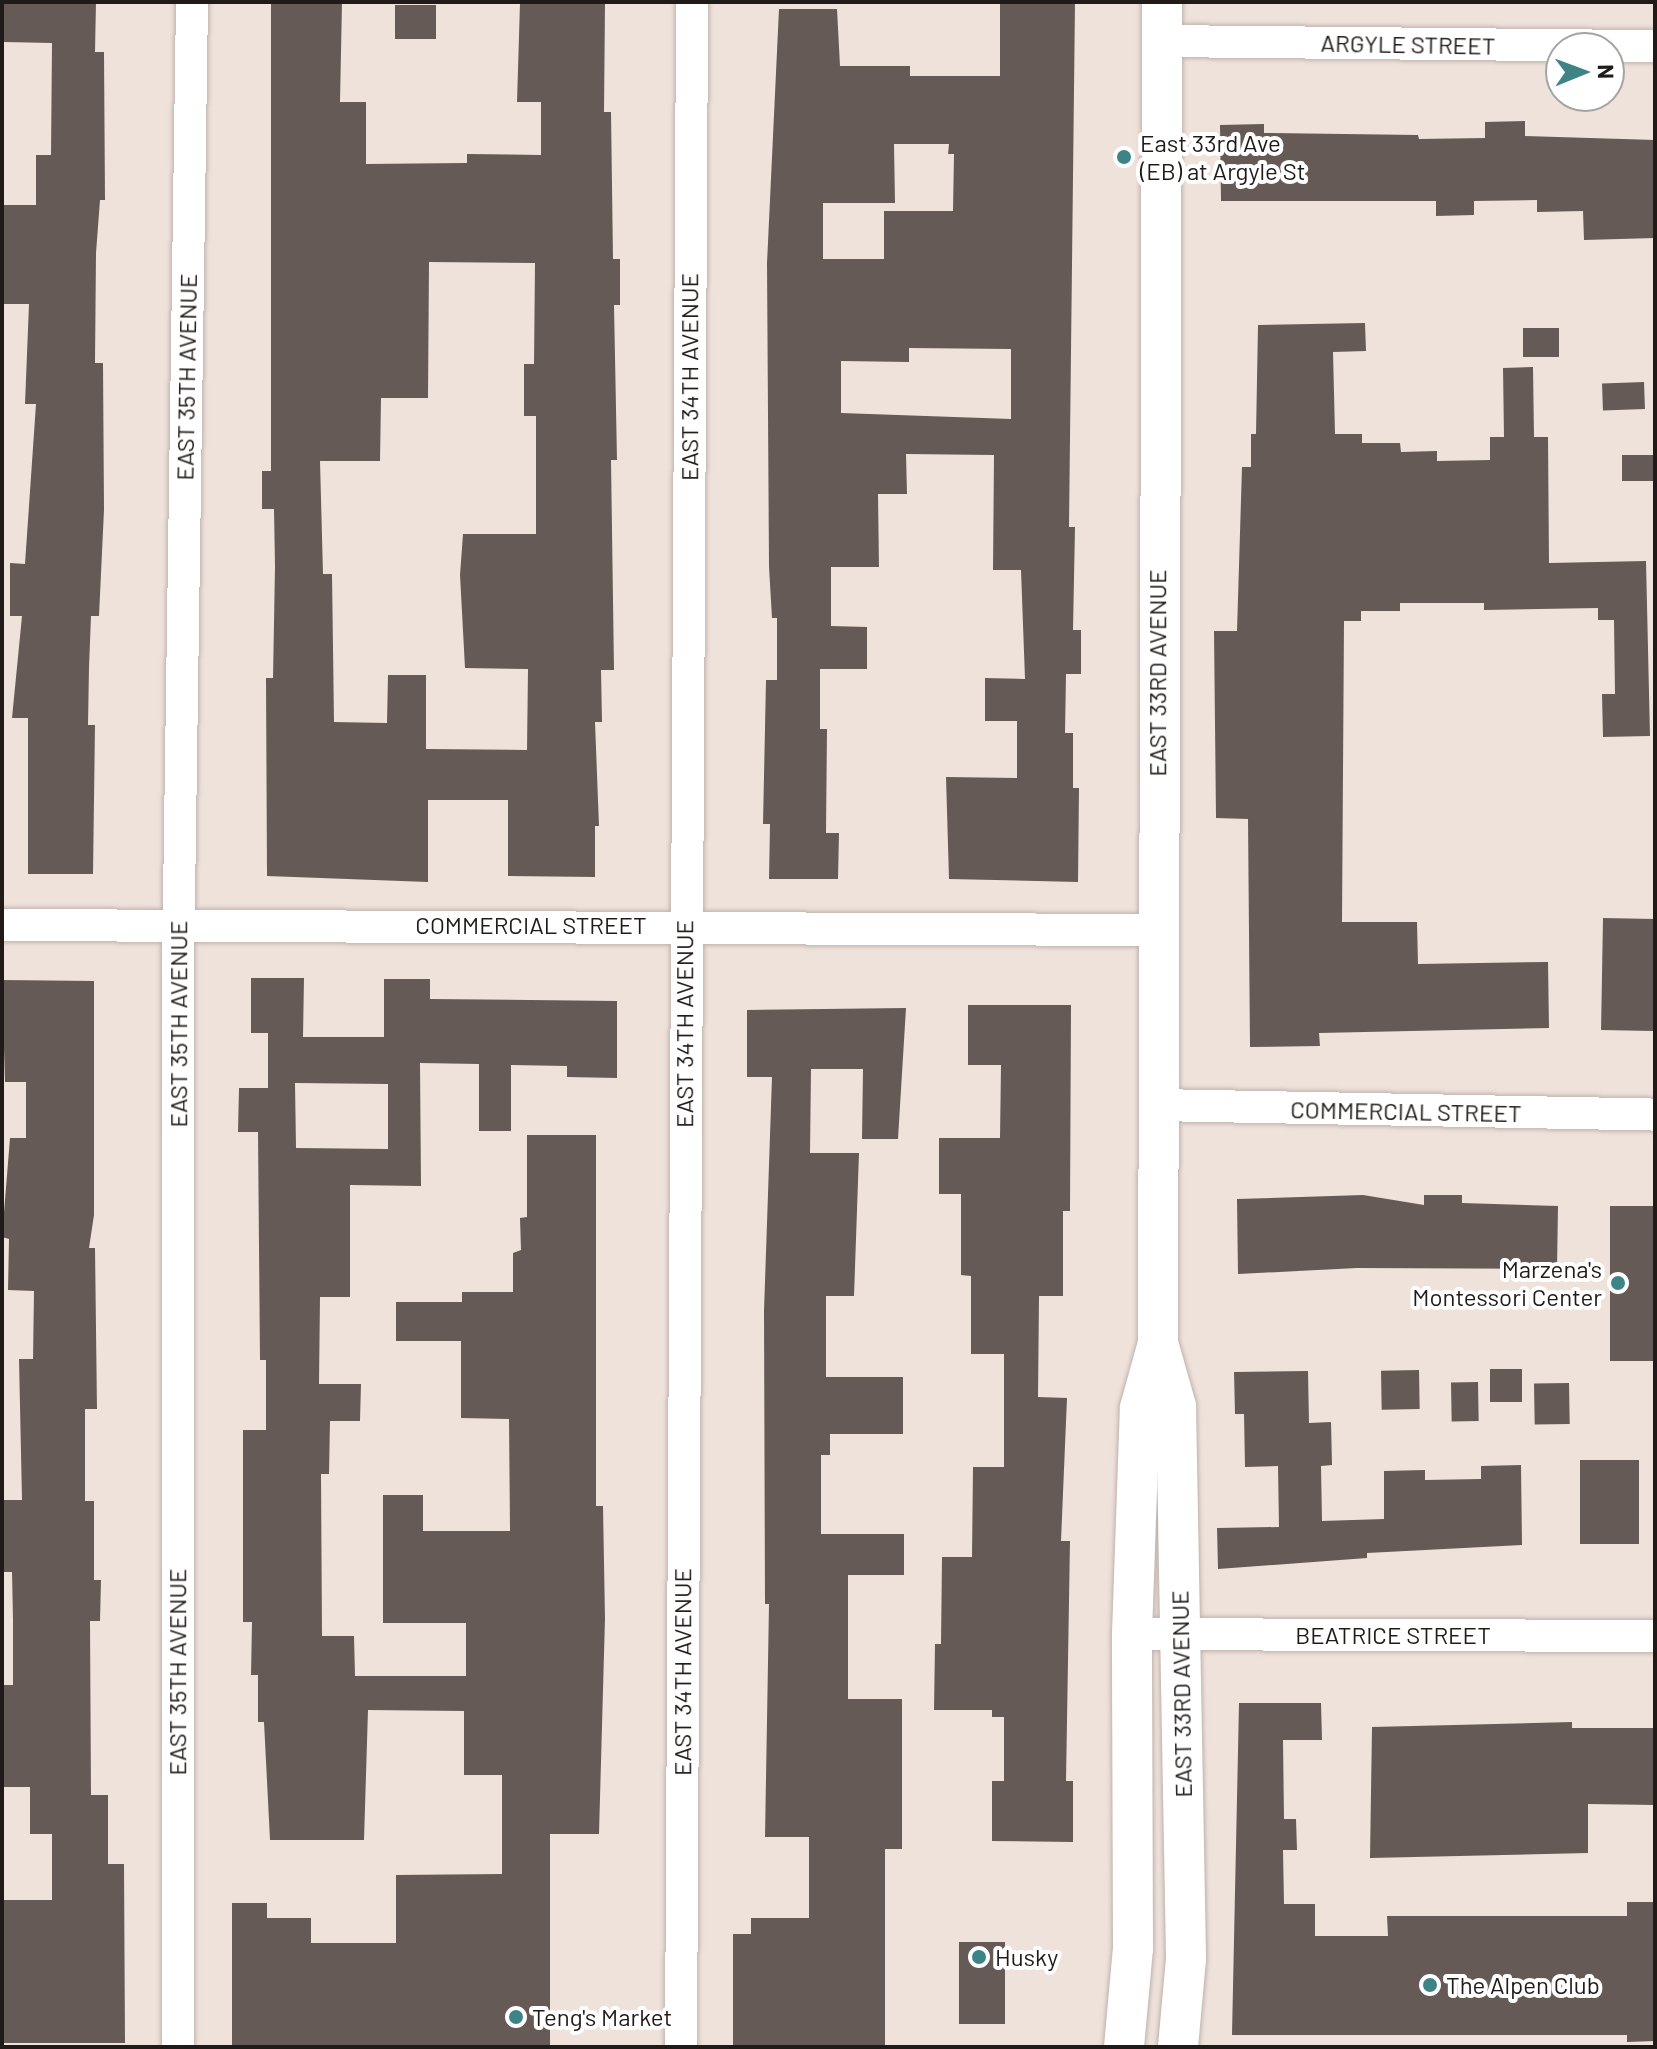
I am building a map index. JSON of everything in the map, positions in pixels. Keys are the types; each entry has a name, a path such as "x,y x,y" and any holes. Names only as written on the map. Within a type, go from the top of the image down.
{"street":[{"name":"EAST 35TH AVENUE","path":"178,2047 178,926 192,2"},
{"name":"EAST 34TH AVENUE","path":"681,2047 692,2"},
{"name":"EAST 33RD AVENUE","path":"1162,2 1156,1105 1158,1343 1176,1406 1186,1959 1178,2047"},
{"name":"ARGYLE STREET","path":"1161,41 1655,46"},
{"name":"COMMERCIAL STREET","path":"2,925 685,925 1156,930"},
{"name":"COMMERCIAL STREET","path":"1156,1105 1655,1115"},
{"name":"EAST 33RD AVENUE","path":"1124,2047 1133,1949 1132,1634 1140,1408 1158,1343"},
{"name":"BEATRICE STREET","path":"1132,1634 1655,1636"}],"building":[{"path":"3,2 96,2 95,52 104,52 105,200 100,200 96,253 95,363 103,363 104,510 99,616 91,616 88,725 95,725 93,874 28,874 28,718 12,718 22,616 10,616 10,563 25,564 36,404 25,404 29,304 2,304 2,205 36,205 36,155 51,155 52,43 4,42"},
{"path":"271,2 342,2 340,102 366,102 366,164 467,163 467,154 541,155 541,102 517,102 520,3 605,3 604,112 611,112 613,259 620,259 620,305 614,305 617,460 611,460 614,670 601,670 602,722 595,722 599,826 595,826 595,877 508,876 508,800 428,800 428,882 267,876 266,678 273,678 275,567 274,509 262,509 262,471 271,471","holes":["429,262 535,263 534,364 524,364 524,416 536,416 536,534 463,534 460,575 465,668 528,669 527,750 426,749 426,675 388,675 387,723 334,722 332,574 323,574 320,461 380,461 381,398 428,398"]},
{"path":"1000,2 1075,2 1069,527 1075,527 1073,630 1081,630 1081,674 1066,674 1065,733 1073,733 1073,788 1079,788 1078,882 949,879 946,777 1017,778 1017,721 985,721 985,678 1025,679 1021,570 993,570 994,455 906,454 907,494 878,494 879,567 831,567 831,626 867,627 867,669 820,669 820,729 827,729 826,833 839,833 838,879 769,879 770,824 763,824 766,680 777,680 777,618 772,618 769,567 767,263 779,9 837,9 840,66 910,66 910,76 1000,76","holes":["894,144 949,144 948,154 954,154 953,211 884,211 884,259 823,259 823,203 895,203","909,348 1011,349 1011,419 841,413 841,361 909,362"]},
{"path":"395,5 436,5 436,39 395,39"},
{"path":"1525,121 1525,136 1655,140 1655,238 1584,240 1583,211 1537,212 1537,200 1474,201 1474,215 1436,216 1436,201 1221,201 1220,125 1264,124 1264,133 1418,135 1419,139 1485,138 1485,122"},
{"path":"1365,323 1366,351 1333,352 1335,434 1362,434 1362,443 1400,443 1401,452 1437,451 1437,461 1490,460 1490,437 1504,437 1503,368 1533,367 1534,437 1548,437 1549,563 1646,561 1650,736 1603,737 1602,694 1615,694 1614,620 1598,620 1598,608 1484,610 1484,603 1400,603 1400,611 1361,611 1361,621 1344,621 1342,922 1417,922 1418,964 1548,962 1549,1028 1319,1033 1320,1046 1250,1047 1248,819 1216,818 1214,631 1237,631 1242,467 1251,467 1251,434 1256,434 1258,325"},
{"path":"1523,328 1559,328 1559,357 1523,357"},
{"path":"1644,382 1645,409 1603,410 1602,383"},
{"path":"1622,455 1655,455 1655,481 1622,481"},
{"path":"1603,918 1655,919 1653,1031 1601,1030"},
{"path":"251,978 304,978 303,1037 384,1037 384,979 430,979 430,999 617,1001 617,1078 567,1077 567,1066 511,1065 511,1131 479,1131 479,1064 420,1063 421,1186 350,1185 350,1297 320,1297 319,1384 361,1384 360,1421 330,1421 329,1474 321,1474 322,1636 354,1636 355,1676 466,1676 466,1623 383,1623 383,1495 423,1495 423,1531 510,1531 509,1419 461,1418 461,1341 396,1341 396,1302 462,1302 462,1292 513,1292 513,1253 521,1250 520,1218 527,1217 527,1135 596,1135 596,1506 603,1506 605,1618 599,1834 550,1834 550,2047 232,2047 232,1903 267,1903 267,1918 311,1918 311,1943 396,1943 396,1875 502,1874 502,1775 464,1775 464,1711 368,1710 364,1840 270,1840 264,1722 258,1722 258,1675 251,1675 252,1622 243,1622 243,1430 266,1430 266,1360 260,1360 258,1132 238,1132 239,1088 268,1088 268,1033 251,1033","holes":["295,1083 388,1084 388,1149 296,1148"]},
{"path":"2,980 94,981 94,1215 89,1248 95,1248 97,1409 85,1409 85,1501 94,1501 94,1580 101,1580 100,1621 90,1621 91,1795 108,1795 108,1864 124,1864 125,2043 2,2043 2,1900 52,1900 52,1834 30,1834 30,1787 2,1787 2,1685 13,1685 13,1620 12,1572 2,1572 2,1500 22,1500 19,1359 33,1359 34,1291 8,1290 9,1239 2,1237 10,1138 26,1138 26,1082 5,1082"},
{"path":"968,1005 1071,1005 1070,1211 1063,1211 1063,1296 1039,1296 1038,1397 1067,1398 1061,1541 1070,1541 1066,1781 1073,1781 1073,1842 992,1841 992,1781 1004,1781 1004,1717 992,1717 992,1710 934,1710 935,1644 941,1644 942,1557 972,1557 973,1467 1004,1467 1004,1354 971,1354 971,1276 961,1275 961,1194 939,1194 939,1138 1000,1138 1001,1065 968,1065"},
{"path":"906,1008 898,1139 862,1139 863,1069 811,1069 810,1153 859,1153 854,1296 826,1296 826,1377 903,1377 903,1434 830,1434 830,1455 821,1455 821,1534 904,1534 904,1575 848,1575 848,1699 902,1699 902,1849 885,1849 885,2047 733,2047 733,1934 751,1934 751,1918 809,1918 809,1837 765,1837 769,1604 765,1604 764,1311 772,1077 747,1077 747,1010"},
{"path":"1363,1195 1424,1205 1424,1195 1462,1195 1462,1203 1558,1206 1557,1269 1357,1268 1238,1274 1237,1199"},
{"path":"1610,1206 1655,1206 1655,1361 1610,1361"},
{"path":"1490,1369 1522,1369 1522,1402 1490,1402"},
{"path":"1419,1370 1420,1409 1382,1410 1381,1371"},
{"path":"1308,1371 1309,1423 1331,1422 1332,1465 1321,1466 1322,1521 1384,1519 1384,1471 1425,1470 1425,1480 1481,1479 1481,1466 1521,1465 1522,1545 1367,1553 1367,1558 1218,1569 1217,1528 1279,1527 1278,1466 1245,1467 1244,1414 1235,1414 1234,1372"},
{"path":"1451,1382 1478,1382 1479,1421 1452,1421"},
{"path":"1569,1383 1570,1424 1535,1425 1534,1384"},
{"path":"1580,1460 1639,1460 1639,1544 1580,1544"},
{"name":"The Alpen Club","path":"1239,1703 1321,1703 1322,1740 1283,1740 1284,1819 1296,1819 1297,1850 1283,1850 1284,1904 1315,1904 1315,1936 1388,1936 1387,1916 1627,1916 1627,1902 1655,1902 1655,2041 1627,2042 1627,2035 1232,2035"},
{"path":"1572,1722 1572,1728 1655,1728 1655,1805 1588,1804 1588,1853 1370,1858 1372,1727"},
{"path":"959,1942 1005,1942 1005,2024 959,2024"}],"place":[{"name":"East 33rd Ave (EB) at Argyle St","path":"1124,157"},
{"name":"Marzena's Montessori Center","path":"1618,1283"},
{"name":"Husky","path":"979,1957"},
{"name":"The Alpen Club","path":"1430,1985"},
{"name":"Teng's Market","path":"516,2017"}]}
